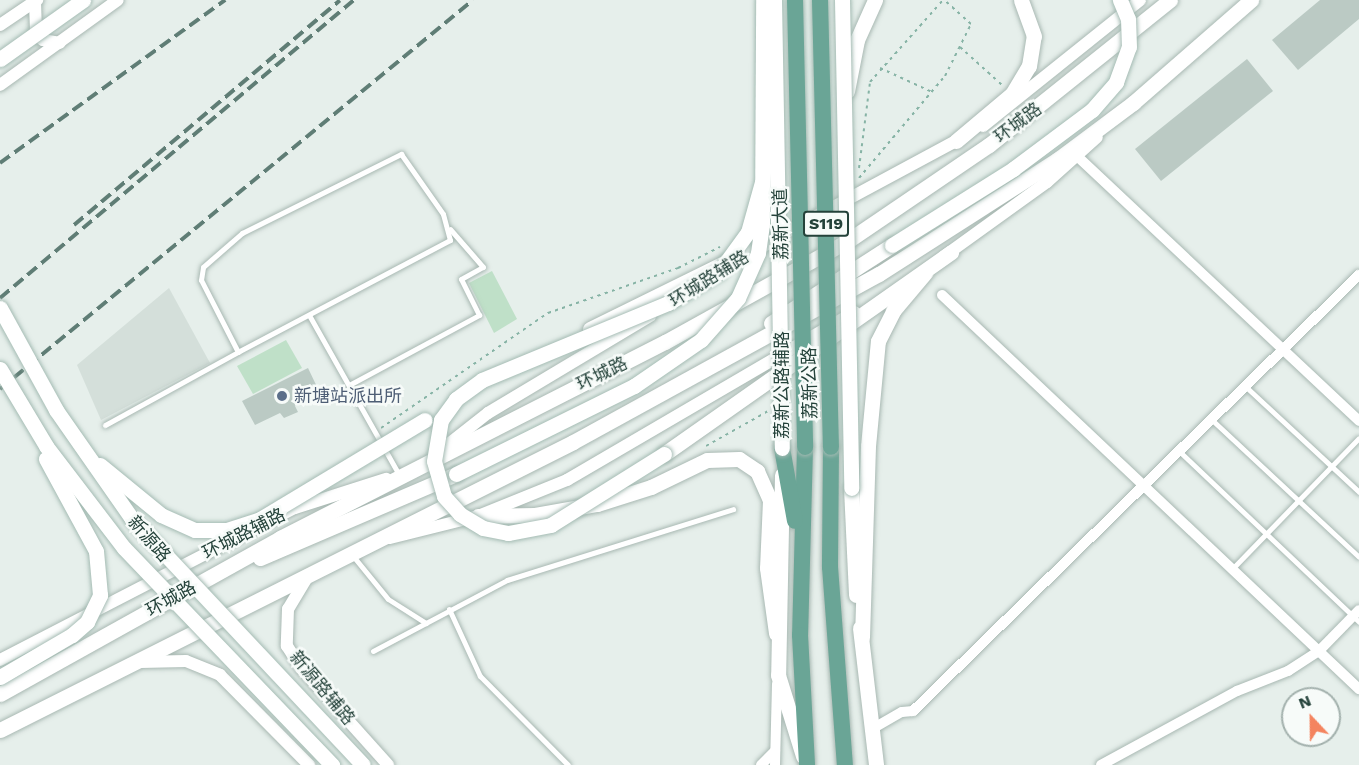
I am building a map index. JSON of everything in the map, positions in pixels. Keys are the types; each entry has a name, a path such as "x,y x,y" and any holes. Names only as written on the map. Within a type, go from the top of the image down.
{"main road":[{"path":"0,59 83,0"},
{"path":"216,574 456,474 606,403 662,368 715,327 738,298 758,253 762,182 763,0"},
{"name":"荔新公路辅路","path":"774,0 782,448 776,633 778,675 807,765"},
{"name":"荔新大道","path":"795,0 805,447 801,552"},
{"name":"荔新公路","path":"820,0 831,447 830,567 845,765"},
{"path":"842,0 852,566 876,765"},
{"path":"843,108 857,40 875,0"},
{"path":"956,141 1012,94 1033,49 1031,23 1021,0"},
{"path":"725,358 795,305 1052,142 1099,103 1116,82 1129,47 1128,19 1120,0"},
{"name":"环城路","path":"0,694 399,475 665,342 849,240 989,145 1170,0"},
{"path":"0,730 357,548 573,442 879,274 1000,199 1133,103 1251,0"},
{"path":"762,182 748,232 719,272 668,303 475,384 441,420 434,461 444,496 460,514 483,528 508,533 551,525 664,454 925,273 951,252"},
{"path":"77,443 153,510 180,525 212,532 260,519 424,420 558,345 771,240"},
{"path":"862,637 868,446 878,341 893,311 925,273"},
{"name":"新源路","path":"0,308 77,443 149,540 363,765"},
{"name":"新源路","path":"0,369 22,408 75,487 124,548 332,765"},
{"path":"0,677 87,622 102,581 89,536 22,408"},
{"path":"782,448 801,552 807,765"},
{"path":"478,516 535,514 597,504 651,487 707,460 739,459 757,471 767,489 767,568 776,633"}],"street":[{"path":"0,85 118,0"},
{"name":"环城路辅路","path":"428,461 488,413 771,240 956,141 1012,106 1140,0"},
{"path":"36,1 36,34 60,43"},
{"path":"0,25 36,1"},
{"path":"357,548 478,516 605,459 951,252 1077,156 1133,103"},
{"path":"1077,156 1359,420"},
{"path":"872,729 902,712 914,711 1359,275"},
{"path":"942,295 1359,689"},
{"name":"环城路辅路","path":"0,660 295,508 399,475"},
{"name":"新源路辅路","path":"312,571 288,609 287,646 302,669 388,765"},
{"path":"1101,765 1319,651 1357,616"},
{"path":"133,663 179,660 220,675 309,765"},
{"path":"775,765 778,675"},
{"path":"761,765 775,751"}],"lane":[{"path":"238,352 199,274 242,233 401,154 450,229 483,267 461,279 479,315 349,385"},
{"path":"105,425 238,352 435,249 450,240 450,229"},
{"path":"309,315 399,475"},
{"path":"1245,386 1359,492"},
{"path":"1211,419 1359,557"},
{"path":"1232,569 1359,438"},
{"path":"1179,451 1357,616"},
{"path":"373,651 449,609 537,569 733,509"},
{"path":"357,548 388,599 426,623"},
{"path":"449,609 480,676 568,765"}],"path":[{"path":"856,179 866,174 932,92 960,47 971,24 944,0 880,68 870,82 859,183"},
{"path":"960,47 1003,86"},
{"path":"880,68 932,92"},
{"path":"375,432 548,313 678,268 731,242"},
{"path":"697,452 751,417 773,409"}],"shaded area":[{"path":"169,288 210,363 101,420 77,365"}],"green space":[{"path":"492,271 517,319 494,333 469,283"},
{"path":"286,340 302,368 253,394 237,366"}],"building":[{"path":"1320,0 1359,0 1359,19 1298,70 1272,40"},
{"path":"1247,59 1273,91 1161,181 1135,149"},
{"name":"新塘站派出所","path":"308,368 319,391 295,406 298,412 284,418 280,413 255,425 242,401"}],"railway":[{"path":"0,163 225,0"},
{"path":"74,225 340,0"},
{"path":"0,298 354,0"},
{"path":"0,389 473,0"}],"place":[{"name":"新塘站派出所","path":"282,396"}]}
